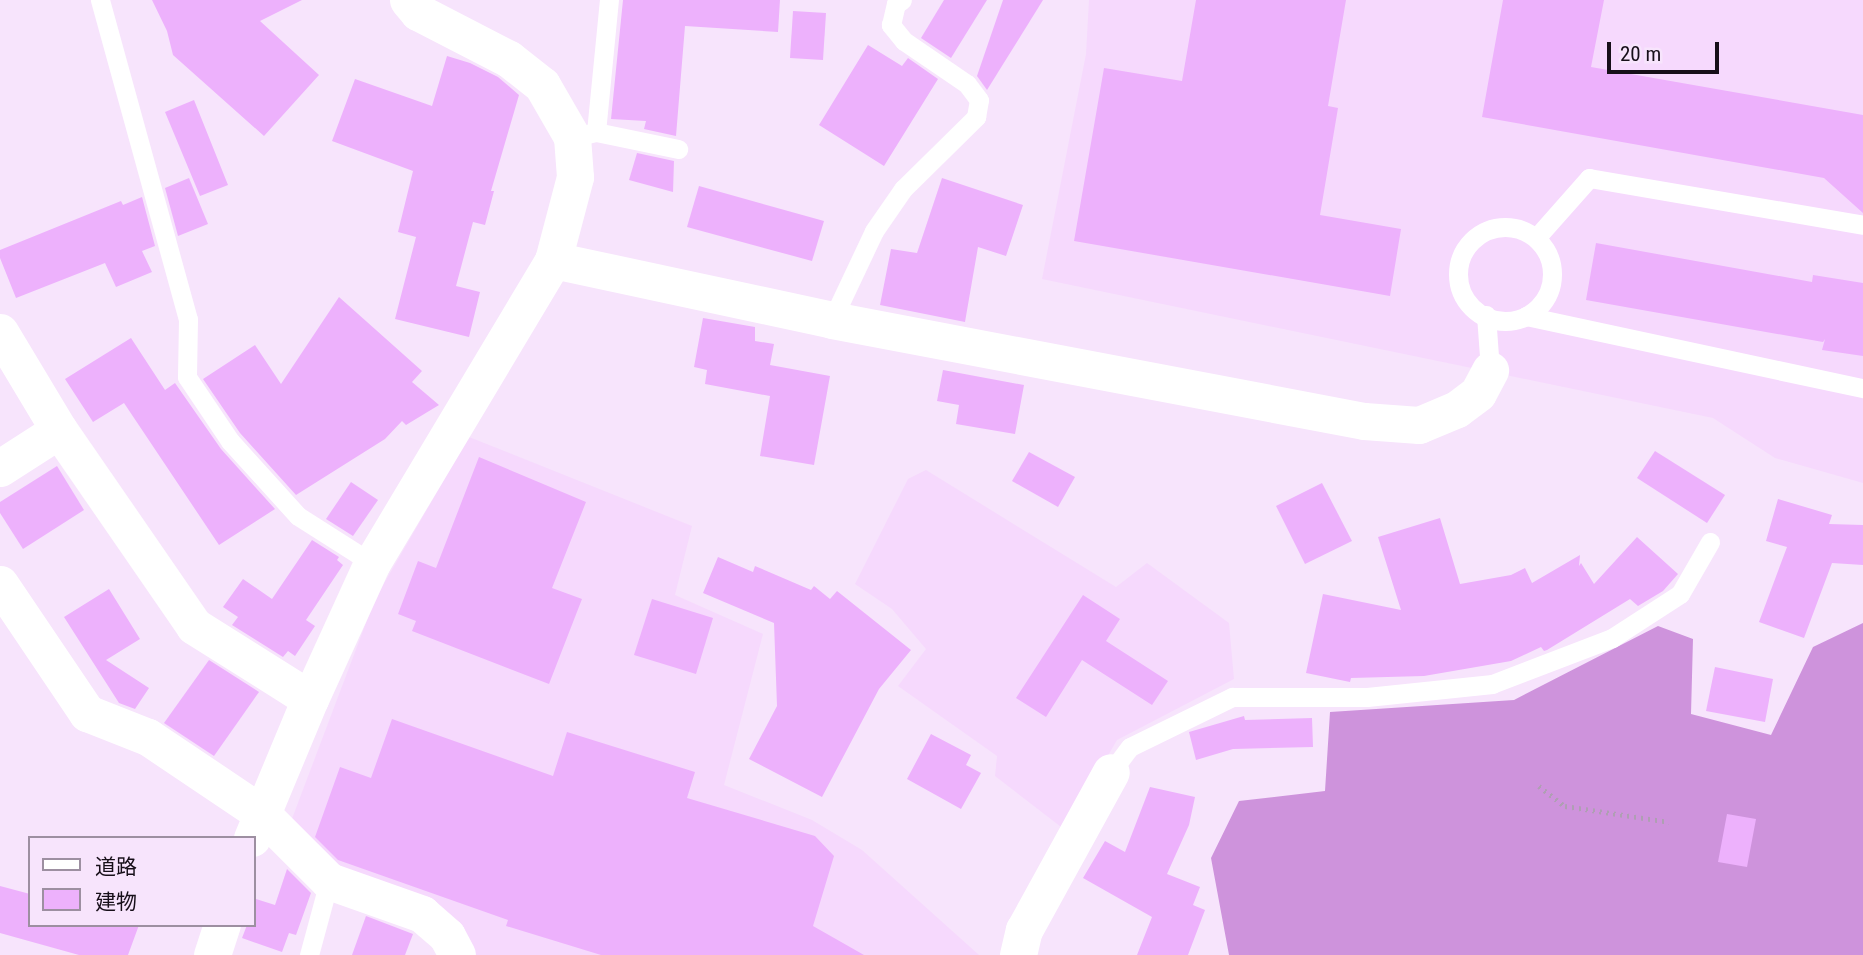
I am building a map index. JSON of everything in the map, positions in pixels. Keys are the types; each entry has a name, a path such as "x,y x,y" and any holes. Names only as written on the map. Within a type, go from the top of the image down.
{"street":[{"path":"257,825 310,699 372,563 553,260 584,135 542,85 509,59 418,12 408,0"},
{"path":"553,260 832,320 1364,421 1419,425 1457,409 1478,393 1490,370"},
{"path":"0,332 59,430 194,626 310,699"},
{"path":"0,468 59,430"},
{"path":"0,584 87,713 148,737 329,881 422,914 447,936 457,955"},
{"path":"1018,955 1024,930 1111,772"},
{"path":"212,955 221,927"}],"lane":[{"path":"100,0 188,319 187,377 230,441 298,516 372,563"},
{"path":"609,0 584,135 678,149"},
{"path":"832,320 874,231 903,189 976,117 979,100 967,84 904,41 891,25 896,4 902,0"},
{"path":"1536,238 1589,178 1863,225"},
{"path":"1508,227 1536,238 1551,264 1552,279 1548,294 1538,307 1525,316 1510,320 1486,315 1468,302 1460,288 1460,264 1469,244 1479,234 1508,227"},
{"path":"1486,315 1490,370"},
{"path":"1525,316 1863,388"},
{"path":"1111,772 1130,747 1232,696 1367,697 1492,684 1600,643 1680,594 1710,542"},
{"path":"309,955 329,881"}],"path":[{"path":"1539,786 1564,806 1669,822"}],"shaded area":[{"path":"1089,0 1863,0 1863,483 1775,458 1713,418 1042,279 1086,54"},
{"path":"469,437 692,526 675,595 763,634 724,785 812,820 862,850 979,955 468,955 330,871 290,824 375,599"},
{"path":"926,470 1116,587 1147,563 1229,623 1234,679 1117,740 1065,830 995,776 997,756 898,686 926,649 892,609 855,584 908,479"},
{"path":"1863,623 1863,955 1229,955 1211,858 1239,801 1325,791 1330,712 1514,700 1658,626 1693,639 1691,714 1771,735 1813,647"}],"building":[{"path":"152,0 302,0 260,21 319,75 264,136 173,55 167,31"},
{"path":"623,0 780,0 778,32 685,26 676,136 644,129 646,121 611,119"},
{"path":"944,0 987,0 951,58 921,38"},
{"path":"1003,0 1043,0 987,90 977,76"},
{"path":"1196,0 1346,0 1328,106 1338,108 1320,215 1401,229 1390,296 1074,241 1104,68 1182,81"},
{"path":"1503,0 1604,0 1591,67 1863,115 1863,213 1824,178 1482,117"},
{"path":"793,11 826,13 823,60 790,58"},
{"path":"868,45 902,66 908,58 938,79 884,166 819,125"},
{"path":"447,56 470,63 498,77 519,95 491,191 494,191 485,225 473,222 456,286 480,292 469,337 395,319 416,237 398,232 413,171 332,141 355,79 432,106"},
{"path":"194,100 228,185 200,196 165,112"},
{"path":"637,153 674,161 673,192 629,180"},
{"path":"189,178 208,224 178,236 165,188"},
{"path":"942,178 1023,205 1006,256 978,247 965,322 880,305 891,249 917,253"},
{"path":"699,186 824,221 812,261 687,227"},
{"path":"142,197 155,246 142,251 152,272 116,287 105,263 16,298 0,258 0,250 121,201 123,205"},
{"path":"1596,243 1812,282 1813,275 1863,283 1863,356 1822,350 1825,339 1823,342 1586,300"},
{"path":"339,297 422,371 412,382 439,405 406,425 402,421 385,439 296,495 240,433 203,379 255,345 281,384"},
{"path":"703,318 755,327 755,341 774,344 770,365 830,376 814,465 760,456 770,396 705,384 707,370 694,367"},
{"path":"131,338 165,390 175,383 221,449 275,509 219,545 124,403 93,422 65,379"},
{"path":"943,370 1024,385 1015,434 956,424 959,405 937,401"},
{"path":"1655,451 1725,495 1707,523 1637,478"},
{"path":"1029,452 1075,477 1058,507 1012,481"},
{"path":"479,457 586,502 552,588 582,599 549,684 412,631 416,621 398,614 418,561 436,568"},
{"path":"57,466 84,510 23,549 0,513 0,502"},
{"path":"351,482 378,500 353,536 326,519"},
{"path":"1322,483 1352,541 1305,564 1276,506"},
{"path":"1778,499 1832,515 1829,524 1863,525 1863,565 1832,563 1804,638 1759,622 1787,547 1766,541"},
{"path":"1440,518 1460,584 1511,575 1525,568 1532,583 1580,555 1579,566 1581,563 1594,584 1637,537 1678,574 1663,591 1638,606 1630,599 1547,650 1544,651 1541,647 1511,661 1424,676 1351,678 1350,682 1306,673 1323,594 1401,610 1378,537"},
{"path":"312,540 339,557 337,560 343,565 306,620 315,626 295,656 288,651 283,657 232,625 238,617 223,607 243,579 272,599"},
{"path":"718,557 753,572 755,566 811,590 814,586 830,599 837,591 911,650 879,689 822,797 749,759 777,706 774,623 703,593"},
{"path":"109,589 140,639 106,660 149,688 135,709 119,703 64,617"},
{"path":"1083,595 1120,619 1106,641 1168,681 1152,705 1082,660 1046,717 1016,698"},
{"path":"652,599 713,618 696,674 634,655"},
{"path":"209,660 259,692 214,756 164,723"},
{"path":"1715,667 1773,679 1765,722 1706,711"},
{"path":"1244,716 1245,720 1312,718 1313,747 1233,749 1196,760 1189,732"},
{"path":"392,719 553,776 567,732 695,772 687,798 815,836 834,856 813,926 864,955 601,955 506,926 508,920 338,860 315,837 340,767 371,778"},
{"path":"931,734 971,755 966,765 981,773 961,809 907,779"},
{"path":"1150,787 1195,797 1189,825 1167,874 1200,887 1193,905 1205,910 1188,955 1137,955 1152,917 1083,878 1105,841 1125,852"},
{"path":"1727,814 1756,819 1747,867 1718,862"},
{"path":"287,869 311,893 296,935 289,933 282,952 242,938 246,927 256,927 256,899 275,905"},
{"path":"0,886 28,893 28,927 138,927 128,955 79,955 0,933"},
{"path":"366,916 413,934 405,955 352,955"}]}
